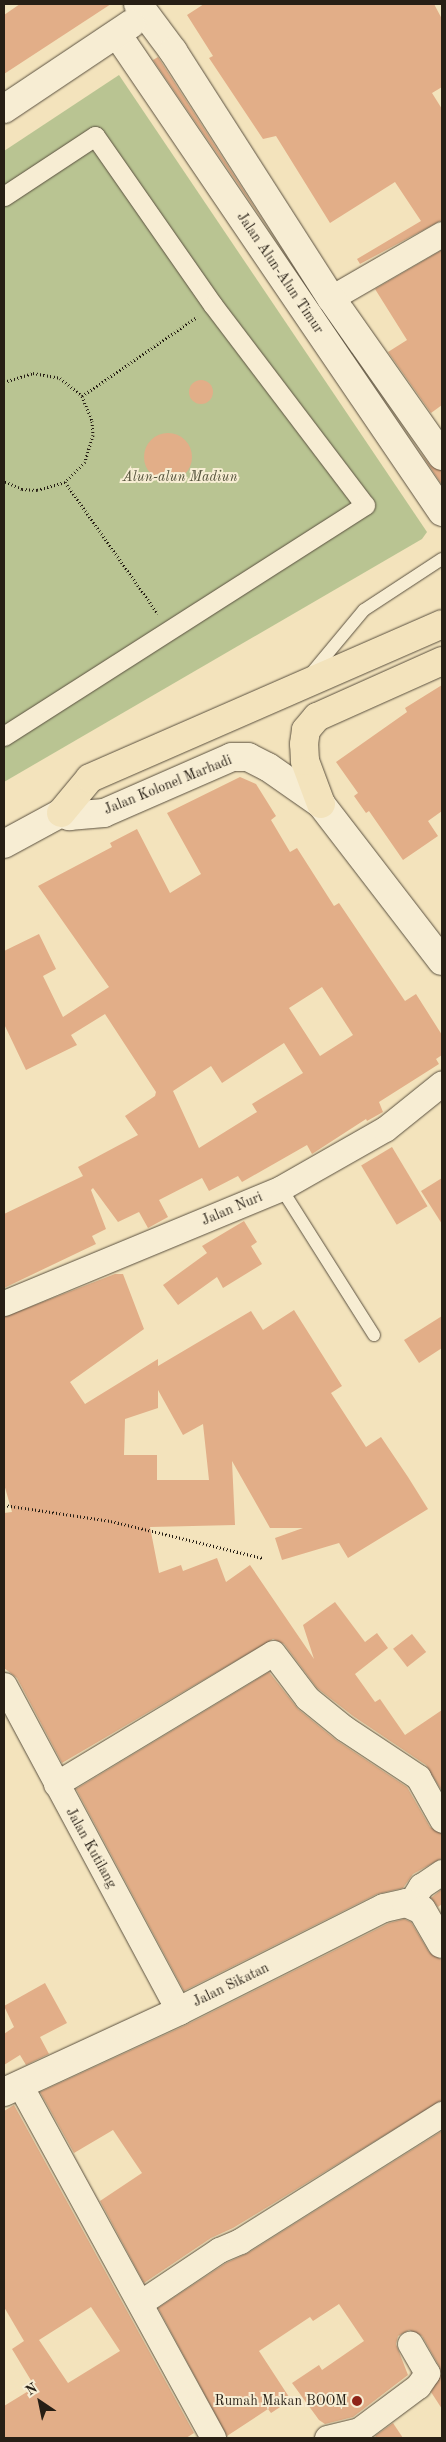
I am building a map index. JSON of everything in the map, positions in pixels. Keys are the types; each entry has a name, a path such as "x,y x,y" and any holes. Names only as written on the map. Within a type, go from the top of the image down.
{"main road":[{"path":"61,813 90,778 304,682 442,624"},
{"path":"321,804 305,761 304,744 306,730 317,717 442,661"}],"street":[{"path":"4,109 117,34 148,7"},
{"name":"Jalan Alun-Alun Timur","path":"148,7 173,51 331,298 442,456"},
{"name":"Jalan Alun-Alun Timur","path":"117,34 442,512"},
{"path":"4,196 96,136 213,305 365,505 4,736"},
{"path":"331,298 442,234"},
{"name":"Jalan Kolonel Marhadi","path":"61,813 69,816 104,813 232,757 248,756 268,766 321,804 442,961"},
{"path":"4,844 61,813"},
{"name":"Jalan Nuri","path":"4,1303 281,1188 385,1129 442,1083"},
{"path":"56,1784 273,1653 307,1698 344,1728 418,1777 442,1820"},
{"name":"Jalan Kutilang","path":"4,1685 179,2011"},
{"path":"442,1872 421,1886 410,1904 422,1910 442,1944"},
{"name":"Jalan Sikatan","path":"12,2088 179,2011 384,1908 410,1904"},
{"path":"12,2088 140,2303 214,2438"},
{"path":"140,2303 219,2250 240,2241 442,2114"},
{"path":"326,2438 359,2430 418,2386 427,2373 410,2344"}],"lane":[{"path":"304,682 364,610 442,560"},
{"path":"281,1188 374,1335"}],"path":[{"path":"82,396 213,305"},
{"path":"4,382 19,375 46,374 72,386 82,396 92,421 91,449 76,473 65,482 37,490 22,489 4,481"},
{"path":"65,482 170,631"},
{"path":"4,1505 111,1521 263,1558"}],"green space":[{"name":"Alun-alun Madiun","path":"119,75 427,532 422,539 4,782 4,151"}],"building":[{"path":"20,4 111,4 4,74 4,15"},
{"path":"204,4 434,4 442,19 442,87 432,93 442,109 442,220 360,264 357,259 421,221 395,182 330,223 276,136 263,139 209,58 213,56 187,15"},
{"path":"158,57 160,60 266,225 153,60"},
{"path":"442,250 442,405 431,413 388,352 407,340 375,289"},
{"path":"201,380 206,381 212,387 212,397 206,403 201,404 196,403 190,397 189,392 190,387 196,381"},
{"path":"163,433 173,433 185,440 192,452 192,462 185,474 173,481 163,481 155,477 148,470 144,462 144,452 148,444 155,437"},
{"path":"420,452 430,465 442,471 442,485"},
{"path":"442,685 442,811 428,821 438,836 403,860 369,811 366,813 354,796 358,793 336,762 407,712 405,708"},
{"path":"240,777 256,784 276,816 271,820 290,852 297,848 334,906 339,903 405,1001 416,994 442,1035 442,1055 436,1059 439,1064 379,1102 383,1112 367,1121 366,1119 312,1154 307,1145 242,1182 238,1176 209,1191 202,1178 159,1200 168,1217 148,1228 139,1212 118,1222 93,1188 91,1190 106,1229 92,1236 96,1244 4,1288 4,1214 83,1176 78,1167 138,1135 125,1116 155,1096 156,1092 105,1014 71,1035 77,1045 26,1070 4,1024 4,951 39,934 56,969 43,976 63,1017 109,987 38,886 112,847 110,843 137,829 170,893 201,874 167,813","holes":["322,987 353,1035 320,1056 289,1008","284,1043 303,1073 252,1104 257,1112 199,1148 173,1091 211,1066 222,1083"]},
{"path":"392,1147 428,1206 397,1225 361,1166"},
{"path":"442,1178 442,1224 421,1191"},
{"path":"244,1221 257,1242 251,1246 262,1264 223,1288 217,1277 178,1305 163,1285 207,1253 202,1246"},
{"path":"115,1274 123,1274 144,1329 70,1382 85,1404 158,1359 158,1366 251,1311 263,1330 294,1310 342,1386 331,1393 366,1447 381,1437 428,1509 348,1558 339,1543 282,1560 275,1538 303,1528 270,1528 232,1461 235,1525 150,1527 159,1573 181,1565 183,1571 217,1558 226,1582 250,1565 314,1659 303,1625 335,1602 365,1642 377,1633 388,1648 355,1674 375,1702 380,1699 405,1735 442,1710 442,1791 426,1765 353,1716 317,1688 284,1644 273,1639 62,1763 17,1678 4,1668 4,1513 12,1512 4,1484 4,1317","holes":["158,1390 183,1435 203,1424 209,1480 157,1480 157,1455 124,1455 125,1419 158,1408"]},
{"path":"442,1316 442,1348 419,1363 404,1340"},
{"path":"412,1634 426,1652 407,1667 393,1649"},
{"path":"269,1672 298,1709 336,1740 407,1787 430,1827 442,1834 442,1858 413,1874 403,1888 377,1894 184,1991 76,1789"},
{"path":"442,1889 442,1904 438,1907 431,1898"},
{"path":"404,1919 411,1922 429,1952 442,1960 442,2100 233,2228 211,2238 144,2283 100,2201 142,2173 113,2130 74,2153 40,2092 186,2025 389,1923"},
{"path":"45,1983 67,2023 40,2037 49,2054 26,2065 20,2055 4,2065 4,2034 14,2027 4,2006"},
{"path":"14,2105 194,2433 186,2438 4,2438 4,2406 35,2387 12,2349 24,2341 4,2307 4,2111","holes":["91,2307 120,2351 68,2383 39,2340"]},
{"path":"442,2131 442,2409 431,2392 441,2374 439,2366 422,2336 409,2330 398,2336 396,2344 408,2375 353,2417 325,2424 319,2420 292,2383 319,2365 322,2370 364,2341 339,2304 313,2321 310,2317 259,2351 291,2400 271,2413 268,2409 227,2436 158,2308 226,2263 248,2253"},
{"path":"393,2423 403,2438 377,2438 375,2436"}],"place":[{"name":"Rumah Makan BOOM","path":"357,2401"}]}
